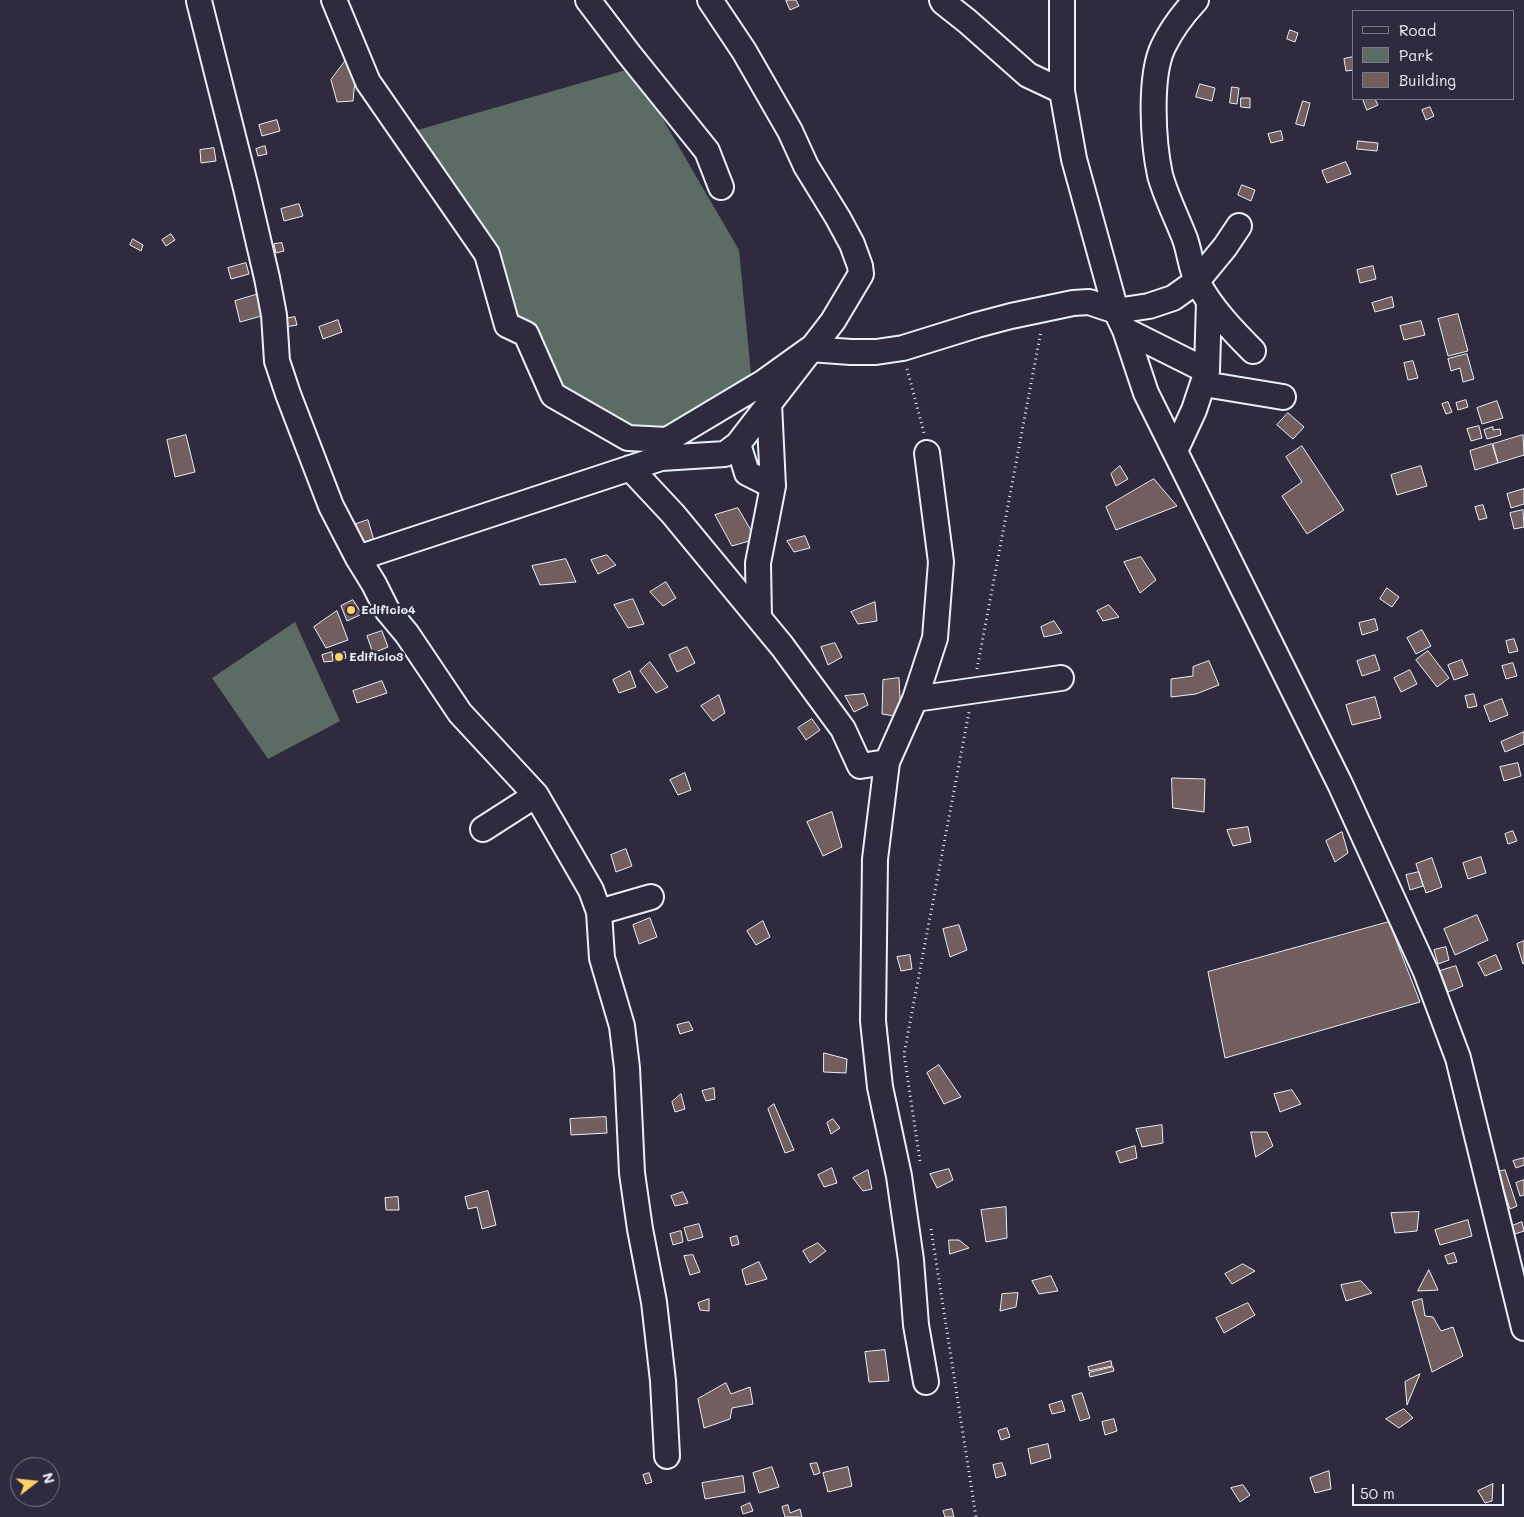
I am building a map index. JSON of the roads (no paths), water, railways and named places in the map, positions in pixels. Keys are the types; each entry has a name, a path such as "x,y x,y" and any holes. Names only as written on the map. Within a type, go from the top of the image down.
{"street":[{"path":"334,0 368,82 487,254 507,324 526,334 553,395 628,438 666,440 764,382 810,349 876,352 903,348 978,325 1045,308 1089,302 1206,378 1283,397"},
{"path":"588,0 628,54 708,151 721,187"},
{"path":"358,558 661,458 726,454 738,444 833,321 861,274 860,266 848,235 806,166 790,131 744,51 710,0"},
{"path":"942,0 1028,75 1062,91"},
{"path":"1062,0 1062,91 1074,159 1120,321 1146,393 1340,784 1426,972 1458,1058 1524,1328"},
{"path":"1175,451 1206,378 1203,291 1161,176 1154,140 1154,104 1156,72 1163,47 1180,20 1196,0"},
{"path":"199,1 267,278 274,315 277,361 331,506 387,610 407,634 451,701 536,795 591,890 600,912 602,958 622,1026 627,1068 632,1173 640,1229 654,1302 663,1381 667,1456"},
{"path":"1120,321 1149,306 1203,291 1239,226"},
{"path":"1203,291 1240,338 1253,351"},
{"path":"759,618 758,564 773,486 769,404"},
{"path":"738,444 747,473 773,486"},
{"path":"926,1382 916,1326 911,1260 900,1185 880,1087 873,1021 875,859 887,762 915,699 935,638 941,562 927,453"},
{"path":"630,468 673,514 782,646 843,729 881,812"},
{"path":"915,699 1061,678"},
{"path":"860,766 887,762"},
{"path":"483,829 536,795"},
{"path":"600,912 651,897"}],"place":[{"name":"Edificio4","path":"351,610"},
{"name":"Edificio3","path":"339,657"}]}
